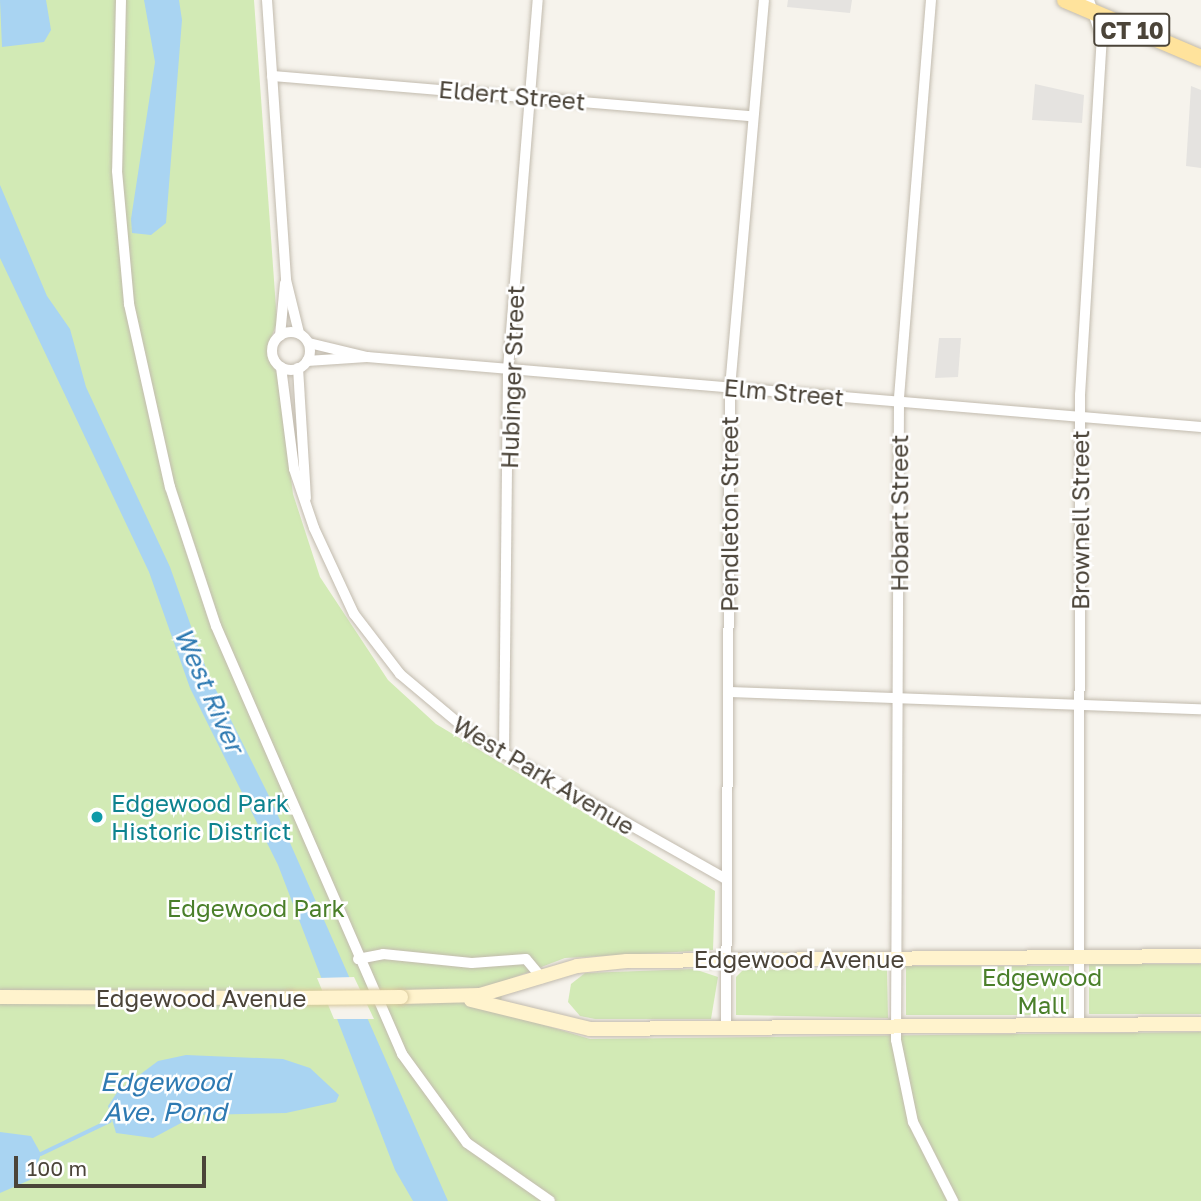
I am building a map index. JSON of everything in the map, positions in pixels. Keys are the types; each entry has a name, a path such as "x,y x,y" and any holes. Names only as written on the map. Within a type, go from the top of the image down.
{"main road":[{"name":"CT 10","path":"1065,0 1201,58"}],"street":[{"path":"121,0 118,204 146,395 216,626 358,959 398,1046 452,1126 491,1164 550,1201"},
{"path":"267,0 286,280 299,333 309,343 303,365 281,367 272,351 280,336 286,280"},
{"name":"Hubinger Street","path":"504,754 508,369 538,0"},
{"name":"Pendleton Street","path":"726,1029 730,388 764,0"},
{"name":"Hobart Street","path":"931,0 899,401 896,1027 913,1122 953,1201"},
{"path":"1089,0 1097,15"},
{"name":"Brownell Street","path":"1079,1026 1081,416 1102,40 1097,15"},
{"name":"Eldert Street","path":"272,76 752,116"},
{"path":"280,336 299,333"},
{"name":"Elm Street","path":"309,343 367,357 1201,427"},
{"name":"Elm Street","path":"303,365 367,357"},
{"name":"West Park Avenue","path":"303,365 306,498"},
{"name":"West Park Avenue","path":"281,367 294,469 333,574 377,647 446,717 504,754 726,879"},
{"path":"728,692 1201,709"},
{"path":"358,959 383,954 472,963 526,960 542,978"},
{"name":"Edgewood Avenue","path":"0,997 401,998 480,995 592,963 1201,956"},
{"name":"Edgewood Avenue","path":"401,998 495,1003 590,1029 1201,1024"}],"green space":[{"name":"Edgewood Park","path":"0,0 254,0 277,322 267,350 278,376 293,494 320,577 388,680 436,724 715,891 713,950 565,958 502,982 501,1012 590,1039 1201,1032 1201,1201 0,1201"},
{"name":"Edgewood Mall","path":"1089,964 1201,964 1201,1014 1089,1014"},
{"name":"Edgewood Mall","path":"906,966 1069,966 1069,1015 906,1015"},
{"path":"887,968 888,1018 736,1015 736,977 743,970"},
{"path":"694,969 718,977 711,1019 595,1019 580,1016 568,1002 571,984 585,973"}],"shaded area":[{"path":"788,0 852,0 850,13 787,7"},
{"path":"1035,84 1084,95 1082,123 1032,120"},
{"path":"1191,86 1201,90 1201,168 1186,166"},
{"path":"939,338 961,338 958,377 935,378"}],"water":[{"path":"0,0 46,0 51,30 44,42 2,47"},
{"path":"144,0 179,0 182,20 166,223 151,235 132,233 131,219 155,62"},
{"name":"West River","path":"0,185 47,296 70,329 86,387 170,567 208,674 272,802 448,1201 413,1201 395,1170 278,865 190,688 149,572 0,258"},
{"name":"Edgewood Ave. Pond","path":"186,1055 283,1059 310,1068 339,1095 336,1102 286,1113 196,1115 153,1138 116,1133 108,1106 118,1091 158,1061"},
{"path":"0,1132 31,1136 41,1154 32,1179 0,1193"}],"pier":[{"path":"354,977 374,1019 334,1019 317,978"}],"waterway":[{"path":"41,1154 110,1121"}],"place":[{"name":"Edgewood Park Historic District","path":"97,817"}]}
